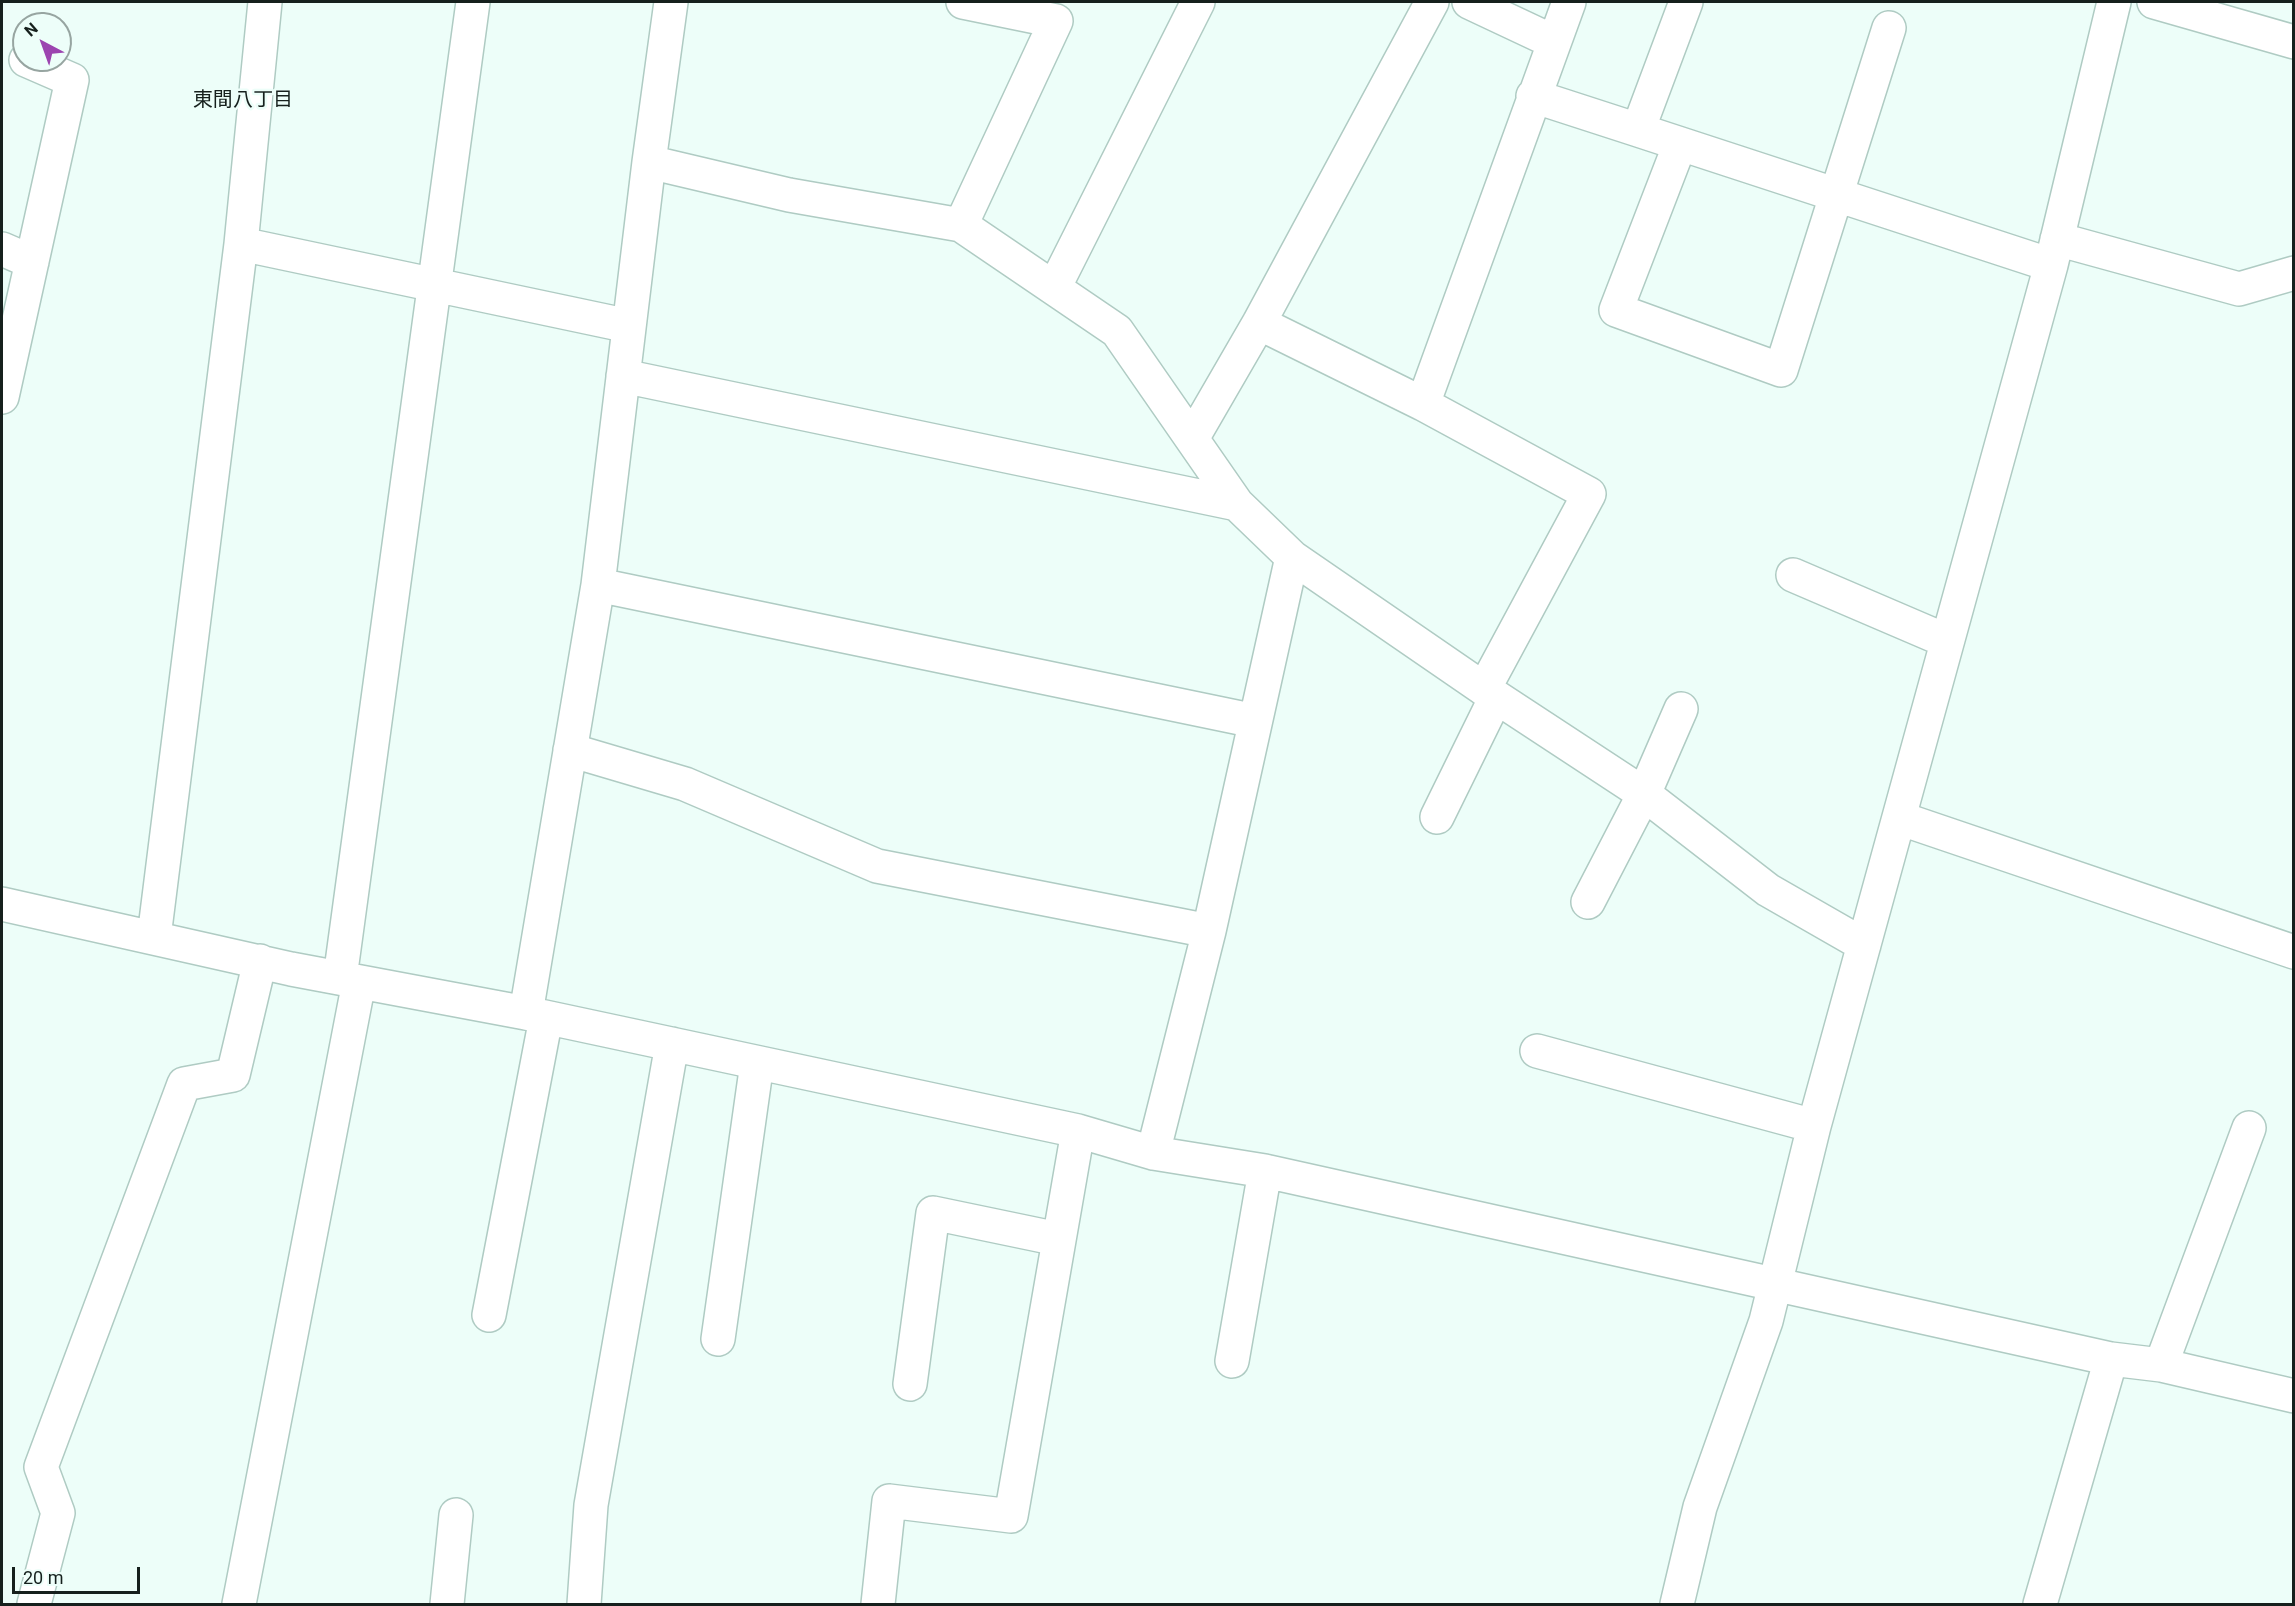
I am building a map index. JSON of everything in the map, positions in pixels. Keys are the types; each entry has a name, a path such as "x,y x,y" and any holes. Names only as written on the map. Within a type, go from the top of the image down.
{"street":[{"path":"154,938 242,244 265,2"},
{"path":"238,1605 350,980 473,2"},
{"path":"489,1315 536,1016 570,750 598,585 648,162 672,2"},
{"path":"961,225 1056,21 963,2"},
{"path":"1054,288 1198,2"},
{"path":"1193,437 1258,323 1432,2"},
{"path":"1469,2 1554,42"},
{"path":"1423,404 1569,2"},
{"path":"1638,130 1686,2"},
{"path":"1677,1605 1700,1507 1766,1321 1814,1126 2054,252 2114,2"},
{"path":"2154,2 2294,42"},
{"path":"1680,144 1616,310 1781,370 1839,196 1889,28"},
{"path":"2,398 72,80 54,72"},
{"path":"1533,96 1839,196 2054,252 2239,289 2294,273"},
{"path":"648,162 789,195 961,225 1117,331 1193,437 1237,504 1292,557 1644,795 1768,890 1864,945"},
{"path":"242,244 629,326"},
{"path":"2,249 32,262"},
{"path":"1258,323 1423,404 1589,494 1490,693 1437,817"},
{"path":"623,376 1237,504"},
{"path":"1153,1153 1209,930 1292,557"},
{"path":"1793,575 1947,641"},
{"path":"598,585 1256,721"},
{"path":"1588,902 1644,795 1681,710"},
{"path":"570,750 685,784 877,866 1209,930"},
{"path":"1899,818 2294,952"},
{"path":"2,904 260,962 672,1044 1078,1131 1153,1153 1265,1172 2111,1359 2161,1365 2294,1396"},
{"path":"34,1605 58,1513 40,1467 183,1084 233,1075 260,962"},
{"path":"584,1605 591,1505 672,1044"},
{"path":"1537,1051 1814,1126"},
{"path":"718,1339 757,1063"},
{"path":"2161,1365 2249,1128"},
{"path":"878,1605 889,1501 1011,1516 1078,1131"},
{"path":"1233,1361 1265,1172"},
{"path":"910,1384 933,1213 1058,1239"},
{"path":"2040,1605 2111,1359"},
{"path":"447,1605 456,1515"}],"district":[{"name":"東間八丁目","path":"243,101"}]}
